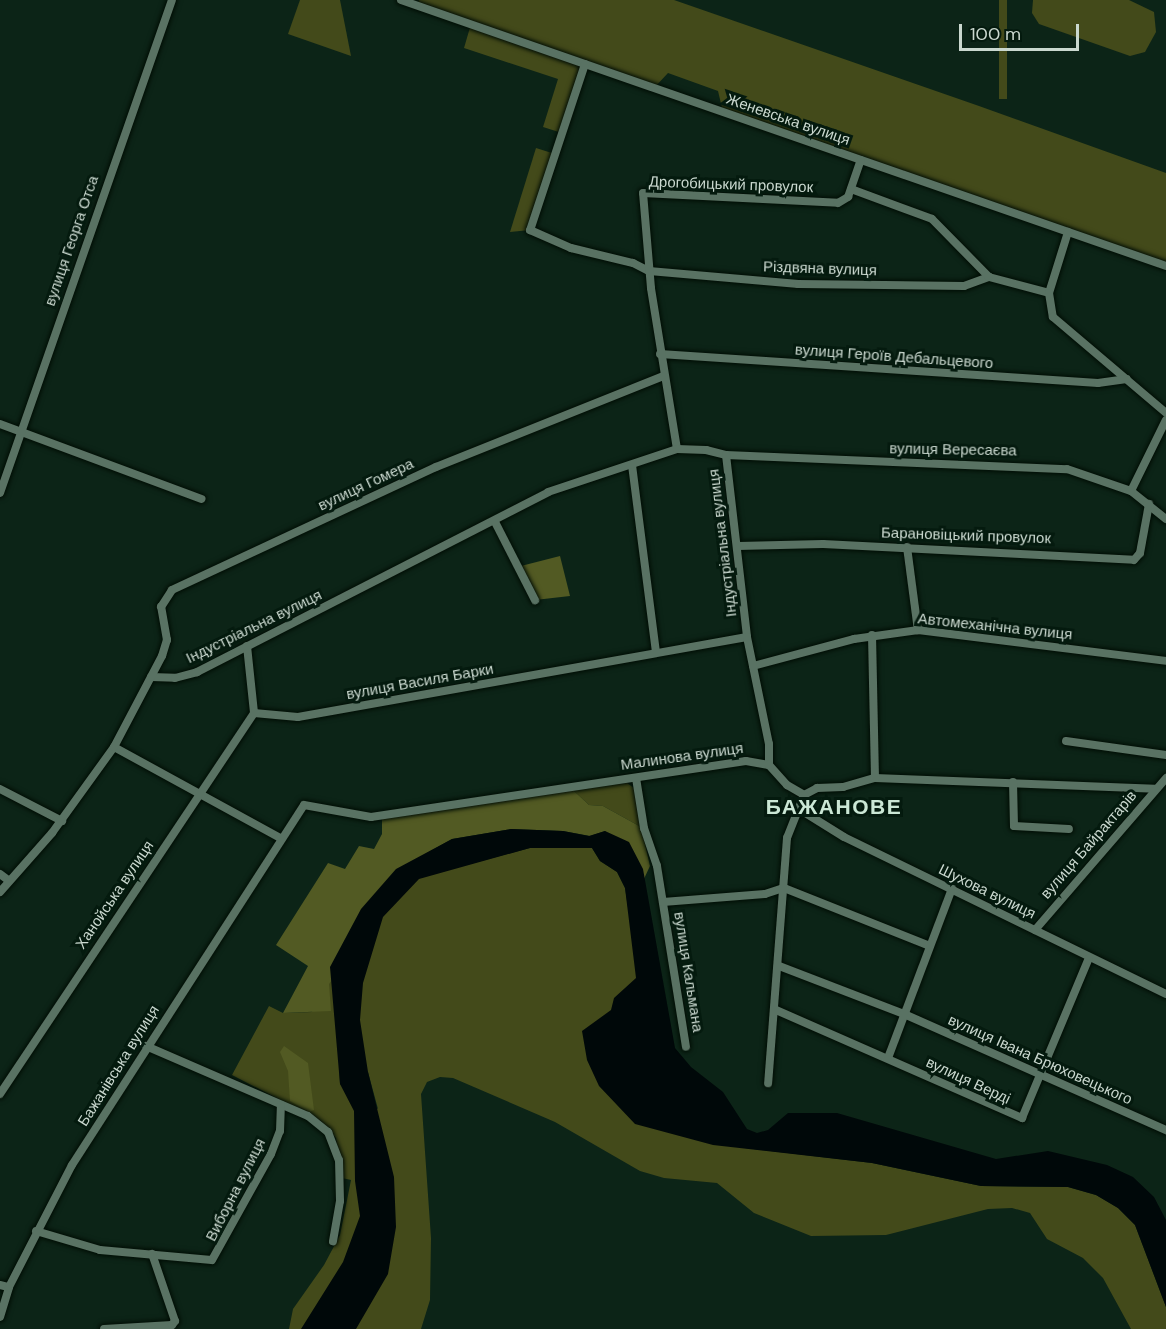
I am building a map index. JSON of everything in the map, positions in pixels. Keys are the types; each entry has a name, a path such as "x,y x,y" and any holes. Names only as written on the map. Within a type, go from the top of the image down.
{"street":[{"name":"вулиця Георга Отса","path":"0,493 172,0"},
{"name":"Женевська вулиця","path":"401,0 1166,266"},
{"name":"Різдвяна вулиця","path":"585,64 530,230 571,248 633,263 649,271 844,285 964,286 989,277"},
{"path":"861,160 852,189 932,219 989,277 1049,293"},
{"name":"Дрогобицький провулок","path":"649,271 643,193 838,203 844,201 852,189"},
{"path":"1068,232 1049,293 1053,317 1166,413"},
{"path":"649,271 663,376 677,449"},
{"name":"вулиця Героїв Дебальцевого","path":"660,354 1098,383 1127,379"},
{"name":"вулиця Гомера","path":"0,892 62,820 114,747 151,677 167,640 161,607 172,590 436,467 663,376"},
{"path":"1131,491 1166,420"},
{"path":"0,424 202,499"},
{"name":"Індустріальна вулиця","path":"151,677 188,675 495,522 548,492 677,449 726,455 747,637 769,765"},
{"name":"вулиця Вересаєва","path":"726,455 1034,466 1083,472 1131,491 1166,519"},
{"path":"632,465 656,652"},
{"name":"Барановіцький провулок","path":"738,546 907,548 1134,560 1140,553 1149,504"},
{"path":"495,522 535,600"},
{"path":"907,548 918,630"},
{"name":"Автомеханічна вулиця","path":"753,666 872,635 918,630 1166,660"},
{"path":"872,635 875,778"},
{"name":"вулиця Василя Барки","path":"254,713 298,717 747,637"},
{"path":"247,646 254,713"},
{"name":"Ханойська вулиця","path":"0,1094 196,796 254,713"},
{"path":"1066,741 1166,755"},
{"path":"114,747 196,796 280,838"},
{"name":"Малинова вулиця","path":"280,838 300,809 310,804 371,817 746,761 769,765"},
{"path":"769,765 787,785 804,795"},
{"name":"вулиця Кальмана","path":"636,778 644,828 657,866 686,1047"},
{"path":"768,1083 776,1010 787,837 804,795 817,788 843,787 875,778 1155,789"},
{"name":"вулиця Байрактарів","path":"1035,930 1166,778"},
{"path":"1012,782 1014,826 1069,830"},
{"path":"0,789 62,820"},
{"name":"Шухова вулиця","path":"799,809 823,827 1166,994"},
{"name":"Бажанівська вулиця","path":"0,1317 9,1287 36,1231 146,1046 280,838"},
{"path":"0,874 8,880"},
{"path":"784,888 930,946"},
{"name":"вулиця Кальмана","path":"663,902 765,894 784,888"},
{"path":"888,1058 952,889"},
{"name":"вулиця Верді","path":"776,1010 888,1058 1017,1118 1025,1115 1089,958"},
{"name":"вулиця Івана Брюховецького","path":"779,966 904,1014 1039,1076 1166,1130"},
{"path":"146,1046 318,1122 336,1148 340,1201 333,1241"},
{"name":"Виборна вулиця","path":"36,1231 100,1250 209,1260 216,1257 271,1154 280,1131 281,1105"},
{"path":"104,1329 172,1325 176,1321 152,1254"},
{"path":"0,1285 9,1287"}],"green space":[{"path":"300,0 340,0 351,56 288,34"},
{"path":"419,0 674,0 979,106 1166,173 1166,266 723,112 718,91 668,73 654,88 585,64 562,133 543,127 558,79 464,48 471,24 417,6"},
{"path":"999,0 1007,0 1007,99 999,99"},
{"path":"1033,0 1129,0 1154,12 1156,32 1145,52 1130,56 1039,24 1032,13"},
{"path":"536,148 555,154 530,230 510,232"},
{"path":"560,556 570,596 535,600 517,567"},
{"path":"627,783 634,788 641,827 603,806 589,805 573,790"},
{"path":"573,790 589,805 603,806 641,827 650,866 642,883 605,831 590,836 563,831 511,829 452,839 427,853 329,984 331,1011 283,1013 308,966 276,945 328,863 345,869 359,846 374,849 382,834 382,815"},
{"path":"530,848 592,848 600,861 617,872 625,888 635,952 638,1012 745,1148 872,1163 981,1186 1068,1187 1096,1195 1118,1208 1135,1225 1166,1307 1166,1329 1131,1329 1103,1278 1083,1258 1047,1239 1030,1213 1012,1208 988,1209 886,1235 811,1236 754,1213 717,1183 664,1178 640,1171 555,1122 453,1078 440,1077 427,1082 421,1094 431,1238 430,1300 421,1329 289,1329 293,1309 324,1265 340,1235 351,1180 342,1178 336,1138 321,1121 232,1075 269,1006 283,1013 312,1012 341,888 455,868","holes":["339,1061 368,1072 378,1109 340,1084"]},
{"path":"284,1046 308,1063 314,1110 309,1112 290,1101 288,1071 280,1052"}],"shaded area":[{"path":"511,829 563,831 589,836 605,831 629,842 643,869 675,1048 691,1067 723,1092 747,1129 757,1133 768,1130 788,1113 837,1113 996,1159 1048,1151 1107,1165 1133,1177 1154,1197 1166,1220 1166,1307 1135,1225 1118,1208 1096,1195 1068,1187 981,1186 872,1163 713,1145 635,1124 599,1086 587,1060 582,1031 611,1010 614,998 636,978 625,888 617,872 600,861 592,848 530,848 419,879 383,917 363,983 360,1020 368,1072 394,1177 396,1227 388,1274 356,1329 301,1329 343,1262 360,1216 355,1181 354,1111 340,1084 330,967 361,909 396,869 452,839"}],"district":[{"name":"БАЖАНОВЕ","path":"834,807"}]}
